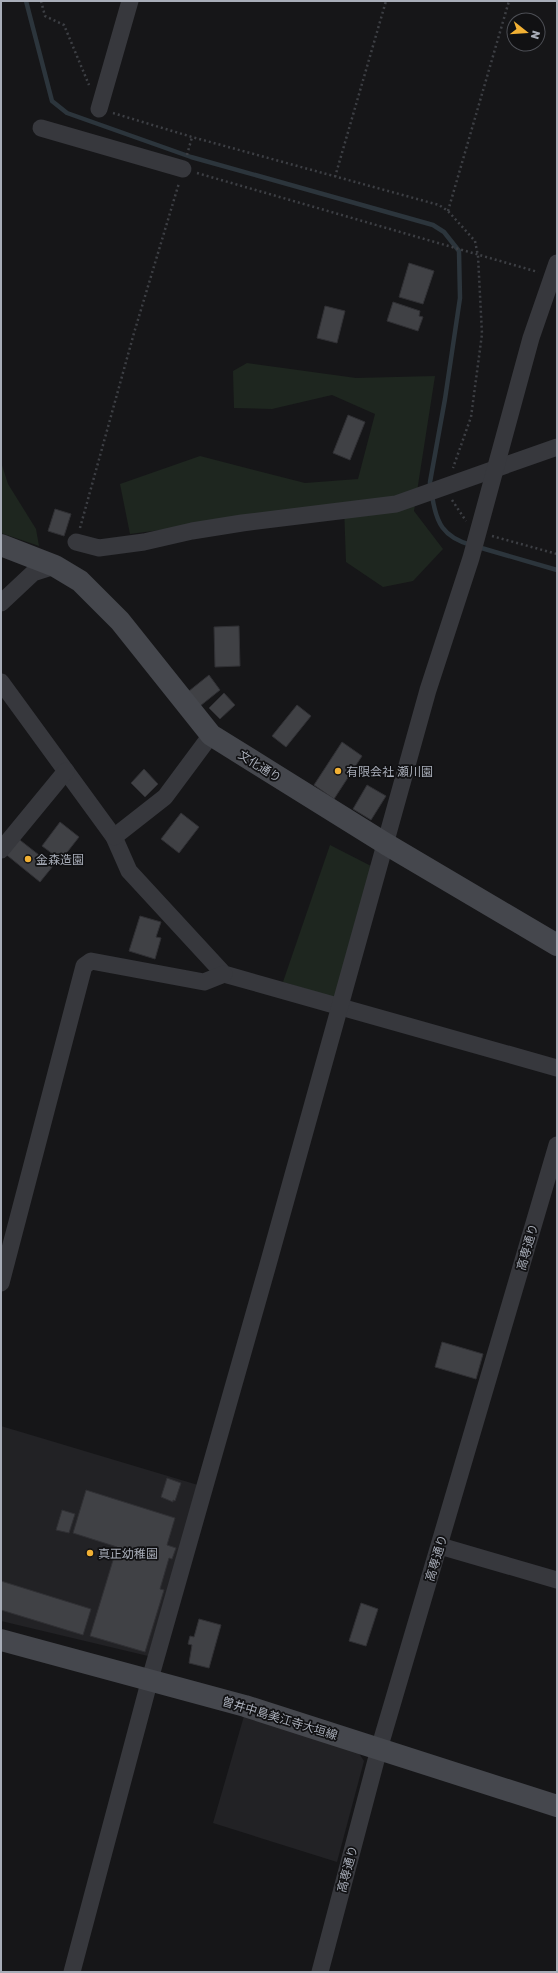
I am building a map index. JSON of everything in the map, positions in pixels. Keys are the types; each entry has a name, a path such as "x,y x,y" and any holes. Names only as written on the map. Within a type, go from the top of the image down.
{"street":[{"path":"99,109 129,1"},
{"path":"41,128 183,169"},
{"path":"72,1972 150,1679 341,1007 428,690 471,558 531,338 555,270"},
{"path":"76,542 99,548 144,542 192,531 242,523 396,504 557,446"},
{"name":"文化通り","path":"1,545 55,566 80,581 120,621 211,735 386,844 557,945"},
{"path":"1,603 33,573 55,566"},
{"path":"1,682 114,837 129,871 224,974 557,1068"},
{"path":"114,837 165,796 211,735"},
{"path":"1,850 66,771"},
{"path":"1,1283 84,966 91,961 204,982 224,974"},
{"name":"高専通り","path":"320,1972 379,1749 440,1546 557,1144"},
{"path":"440,1546 557,1580"},
{"name":"曽井中島美江寺大垣線","path":"1,1640 150,1679 245,1706 557,1806"}],"path":[{"path":"41,1 45,16 64,25 99,109 192,138 439,205 448,211 475,241 478,256 482,334 471,417 446,487 462,517 478,534 557,554"},
{"path":"335,177 386,1"},
{"path":"448,211 510,1"},
{"path":"76,542 134,333 183,169 478,256 555,270"}],"shaded area":[{"path":"247,363 356,378 435,376 414,511 443,549 413,581 383,587 346,562 344,506 130,534 120,484 200,456 305,483 358,479 375,414 332,395 272,409 234,408 233,371"},
{"path":"1,462 8,484 36,529 39,546 1,533"},
{"path":"330,845 373,867 335,998 283,982"},
{"name":"真正幼稚園","path":"1,1426 198,1485 148,1656 1,1621"},
{"path":"244,1716 358,1752 364,1761 337,1862 213,1823"}],"building":[{"path":"409,263 434,271 423,304 399,297"},
{"path":"393,302 420,311 419,316 423,317 418,331 387,321"},
{"path":"325,306 345,311 337,343 317,338"},
{"path":"348,415 365,422 350,460 333,453"},
{"path":"55,509 71,514 64,536 48,531"},
{"path":"239,626 240,666 215,667 214,627"},
{"path":"209,675 220,690 200,706 189,691"},
{"path":"224,693 235,705 220,719 209,708"},
{"path":"297,705 311,716 286,747 272,736"},
{"path":"342,742 362,756 334,799 314,785"},
{"path":"144,769 158,784 145,797 131,783"},
{"path":"367,785 386,796 371,820 353,809"},
{"path":"181,813 199,827 179,853 161,839"},
{"path":"60,822 79,837 61,860 42,846"},
{"name":"金森造園","path":"16,837 53,866 40,882 3,852"},
{"path":"140,916 161,922 156,937 161,938 155,959 129,951"},
{"path":"442,1342 483,1354 476,1379 435,1367"},
{"path":"167,1478 181,1483 175,1501 173,1500 173,1502 161,1497"},
{"path":"86,1490 175,1518 167,1545 176,1548 172,1559 169,1558 160,1589 164,1590 145,1652 90,1636 117,1547 73,1533"},
{"path":"62,1510 75,1514 69,1533 56,1530"},
{"path":"1,1581 91,1609 83,1635 1,1610"},
{"path":"361,1603 378,1609 366,1646 349,1641"},
{"path":"199,1619 221,1625 209,1668 189,1663 192,1645 188,1644 190,1636 194,1637"}],"waterway":[{"path":"26,1 52,101 67,113 191,157 433,225 444,232 459,251 460,298 430,488"},
{"path":"432,495 436,514 442,528 454,538 471,545"},
{"path":"478,547 557,570"}],"place":[{"name":"有限会社 瀬川園","path":"338,771"},
{"name":"金森造園","path":"28,859"},
{"name":"真正幼稚園","path":"90,1553"}]}
